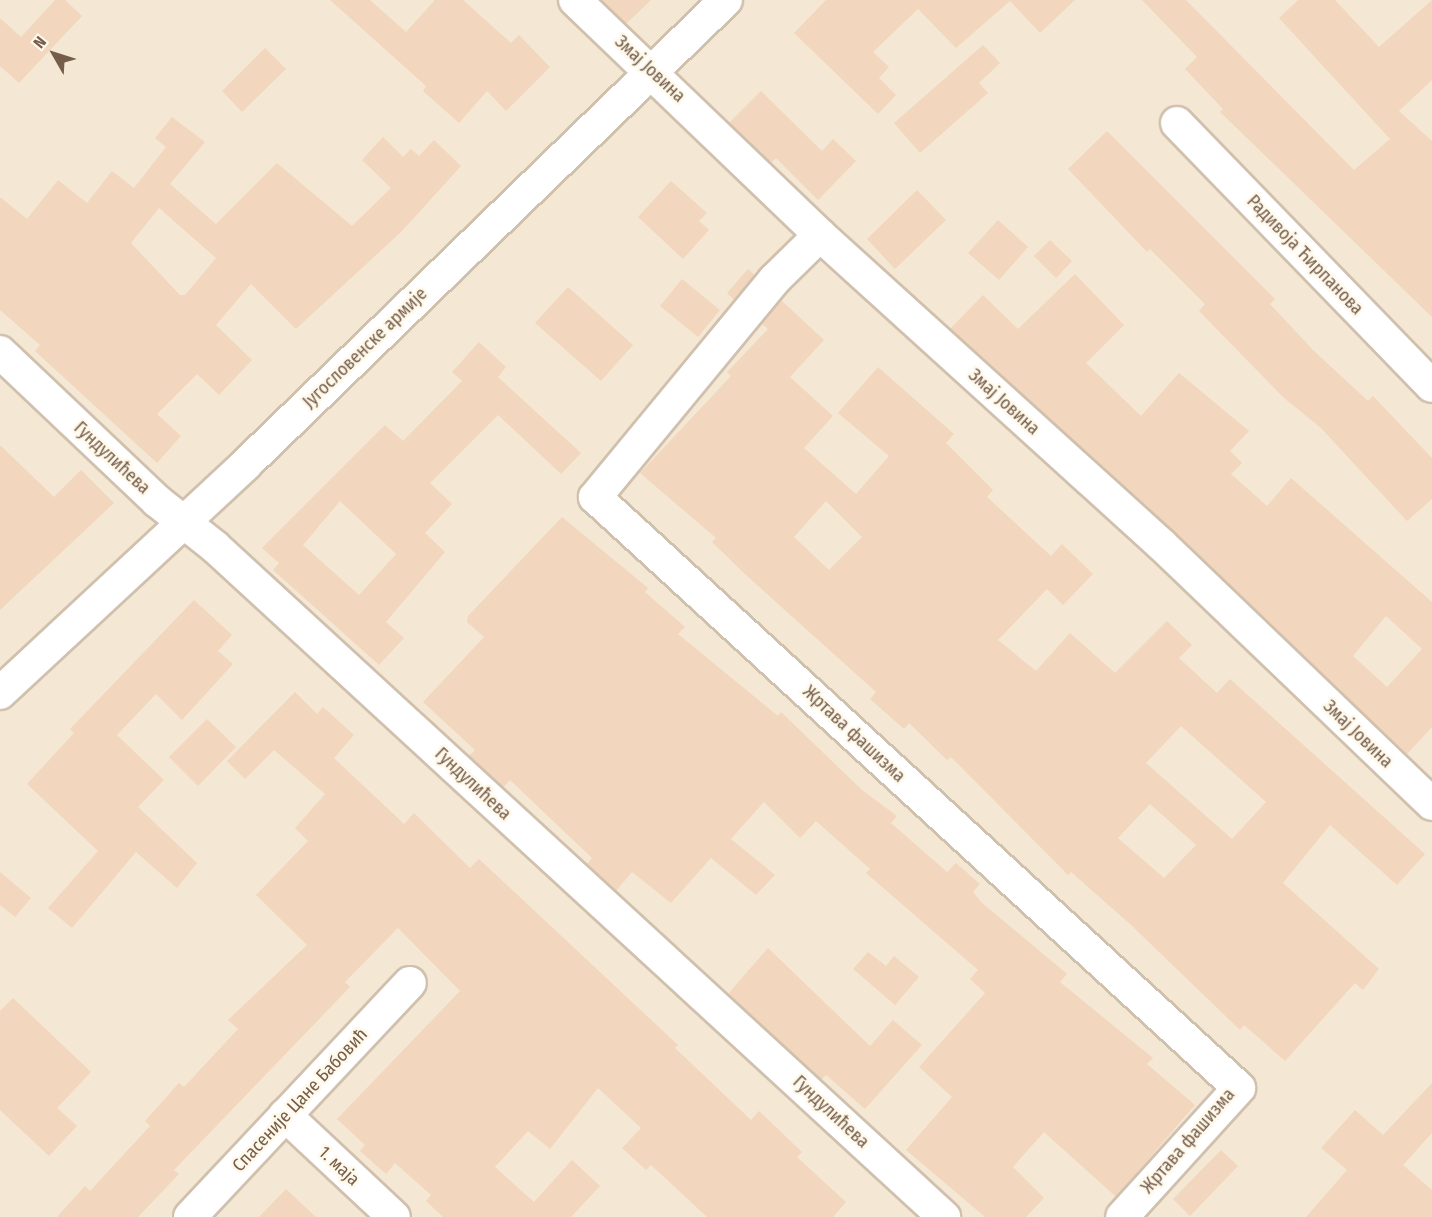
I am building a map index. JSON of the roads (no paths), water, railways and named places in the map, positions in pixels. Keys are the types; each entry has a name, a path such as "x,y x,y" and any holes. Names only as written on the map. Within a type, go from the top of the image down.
{"street":[{"name":"Змај Јовина","path":"575,0 653,70 820,235 1162,545 1432,804"},
{"name":"Југословенске армије","path":"0,693 183,522 726,0"},
{"name":"Радивоја Ћирпанова","path":"1177,123 1432,386"},
{"name":"Жртава фашизма","path":"820,235 775,279 595,497 1239,1088 1122,1217"},
{"name":"Гундулићева","path":"0,352 944,1217"},
{"name":"Спасеније Цане Бабовић","path":"190,1217 410,983"},
{"name":"1. маја","path":"285,1115 394,1217"}]}
